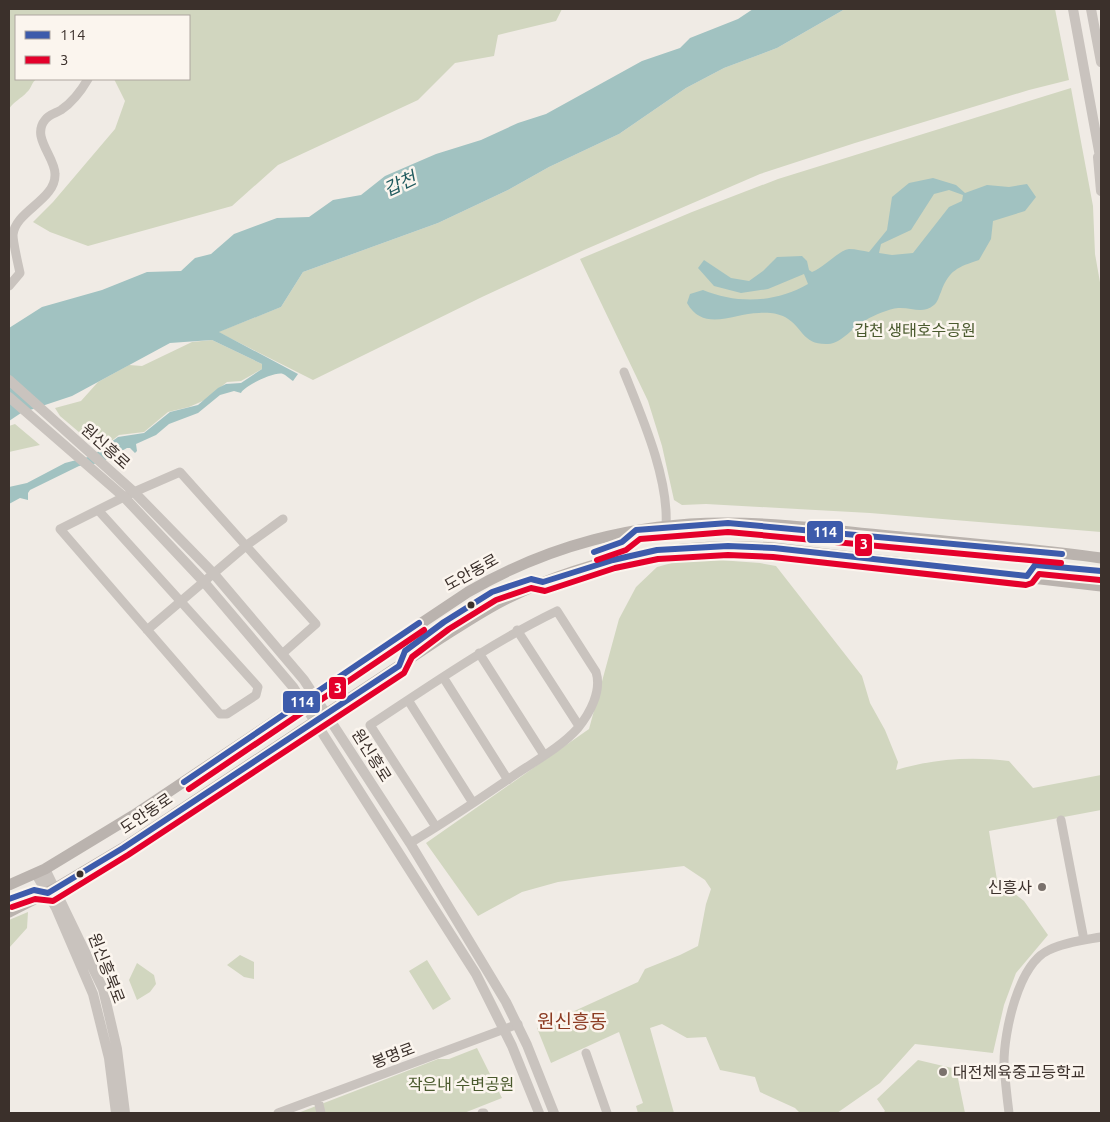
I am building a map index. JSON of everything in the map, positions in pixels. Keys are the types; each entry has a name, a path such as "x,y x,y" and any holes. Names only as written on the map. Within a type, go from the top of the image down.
{"main road":[{"name":"도안동로","path":"9,885 41,871 134,815 479,585 542,556 574,545 636,530 666,526 728,523 783,526 1099,557"},
{"name":"도안동로","path":"9,912 52,890 123,848 438,640 504,600 543,582 574,571 657,550 728,546 774,548 1101,586"}],"street":[{"path":"1073,9 1101,162"},
{"path":"1091,9 1101,62"},
{"path":"9,286 20,273 10,233 21,219 53,187 56,176 55,168 42,139 41,130 44,120 72,101 87,80"},
{"path":"1094,126 1101,191"},
{"path":"624,372 656,463 666,503 666,526"},
{"name":"원신흥로","path":"9,380 134,492 214,574 314,694 475,948 518,1024 554,1113"},
{"name":"원신흥로","path":"9,397 124,497 204,582 304,701 476,974 504,1029 539,1113"},
{"path":"98,510 258,687 256,695 227,714 220,714 60,530 98,510 134,492 180,472 316,624 282,654"},
{"path":"147,630 247,545 283,519"},
{"path":"410,844 436,828 508,780 566,739 579,726 588,713 599,682 596,672 557,611 517,630 443,676 370,725 436,828"},
{"path":"517,630 579,726"},
{"path":"480,653 544,755"},
{"path":"443,676 508,780"},
{"path":"408,700 473,803"},
{"path":"1061,820 1084,940"},
{"name":"원신흥북로","path":"41,871 103,989 117,1049 125,1113"},
{"name":"원신흥북로","path":"52,890 93,994 109,1058 116,1113"},
{"path":"1008,1113 1004,1062 1006,1044 1011,1015 1019,990 1033,963 1048,950 1101,937"},
{"name":"봉명로","path":"278,1113 318,1100 518,1024"},
{"path":"586,1053 607,1113"},
{"path":"318,1100 322,1113"}],"green space":[{"path":"9,9 562,9 556,21 498,35 494,56 455,63 418,100 278,165 232,206 88,246 50,232 33,222 53,202 115,129 125,101 114,80 190,80 190,15 15,15 15,80 36,80 29,90 9,109"},
{"path":"845,9 1055,9 1069,80 1029,90 760,174 584,250 482,297 313,380 218,332 281,307 303,272 438,223 508,190 549,167 619,134 686,88 724,68 777,48"},
{"name":"갑천 생태호수공원","path":"1071,88 1093,206 1095,254 1101,288 1101,532 870,513 706,504 682,505 674,500 662,446 648,401 580,259 692,212 778,179"},
{"path":"212,340 262,364 262,369 241,381 227,382 205,400 189,407 168,412 144,432 119,435 100,450 60,416 55,408 81,401 98,382 129,365 142,366 192,342"},
{"path":"15,424 40,445 9,452 9,426"},
{"path":"705,559 776,566 862,676 870,703 885,730 898,762 896,770 938,761 980,759 1009,761 1033,788 1101,775 1101,810 989,831 997,880 1024,901 1048,935 1016,973 1004,1005 993,1053 915,1044 880,1083 837,1113 800,1113 795,1108 760,1092 755,1077 720,1070 706,1037 687,1038 662,1024 650,1028 674,1113 638,1113 636,1106 643,1103 619,1032 551,1063 537,1028 638,982 645,969 698,946 706,904 711,889 705,880 684,866 558,882 522,892 478,916 426,843 589,729 619,619 636,587 657,567 683,560"},
{"path":"28,912 27,928 9,948 9,920"},
{"path":"240,955 254,962 254,979 244,977 227,965"},
{"path":"427,960 451,999 433,1010 409,971"},
{"path":"137,963 154,975 156,984 150,992 137,1000 129,980"},
{"name":"작은내 수변공원","path":"477,1048 502,1098 464,1113 298,1113 438,1059 449,1059"},
{"path":"918,1060 956,1069 965,1113 883,1113 885,1111 877,1099"}],"water":[{"name":"갑천","path":"753,9 845,9 777,48 724,68 686,88 619,134 549,167 508,190 438,223 303,272 281,307 219,332 298,374 293,381 283,374 273,375 253,383 241,393 234,391 220,395 198,413 169,424 156,435 136,444 137,451 135,453 130,448 127,448 100,463 79,466 30,490 28,500 20,498 9,504 9,487 27,483 65,463 92,456 118,437 144,433 170,412 198,405 218,388 226,384 241,383 262,369 262,364 212,340 170,343 72,396 21,413 9,421 9,328 42,307 102,290 147,272 181,271 195,258 211,254 234,234 277,218 309,217 333,200 361,195 385,176 436,154 481,140 518,123 546,114 642,61 680,48 690,38 738,19"},
{"path":"933,178 956,185 965,193 987,185 1009,187 1027,184 1036,197 1025,211 993,221 991,239 979,260 955,270 947,279 937,301 930,308 917,310 898,308 882,312 861,323 843,338 833,343 819,344 813,342 791,321 772,313 711,319 702,317 694,312 687,303 690,294 703,290 729,298 756,299 782,295 808,284 804,274 768,289 741,293 714,286 698,268 704,260 731,278 749,281 763,271 777,257 802,256 807,261 809,270 812,272 845,250 852,249 869,252 887,230 892,197 909,183","holes":["949,190 963,195 962,201 949,207 913,253 892,255 879,253 881,244 911,230 934,194"]}],"transit line":[{"name":"114","path":"594,552 622,542 636,530 728,523 1062,554"},
{"name":"3","path":"597,560 626,550 640,539 728,532 1061,563"},
{"name":"114","path":"9,899 34,890 48,893 123,848 399,666 405,651 444,622 492,592 531,579 543,582 613,560 657,550 728,546 774,548 1027,576 1035,565 1101,571"},
{"name":"3","path":"12,907 35,899 53,901 128,855 404,673 412,657 449,629 496,600 531,588 545,591 615,568 658,559 728,555 773,557 1026,585 1032,583 1039,574 1100,580"},
{"name":"114","path":"184,782 419,623"},
{"name":"3","path":"189,789 424,630"}],"place":[{"name":"신흥사","path":"1042,887"},
{"name":"대전체육중고등학교","path":"943,1072"}],"district":[{"name":"원신흥동","path":"572,1021"}]}
